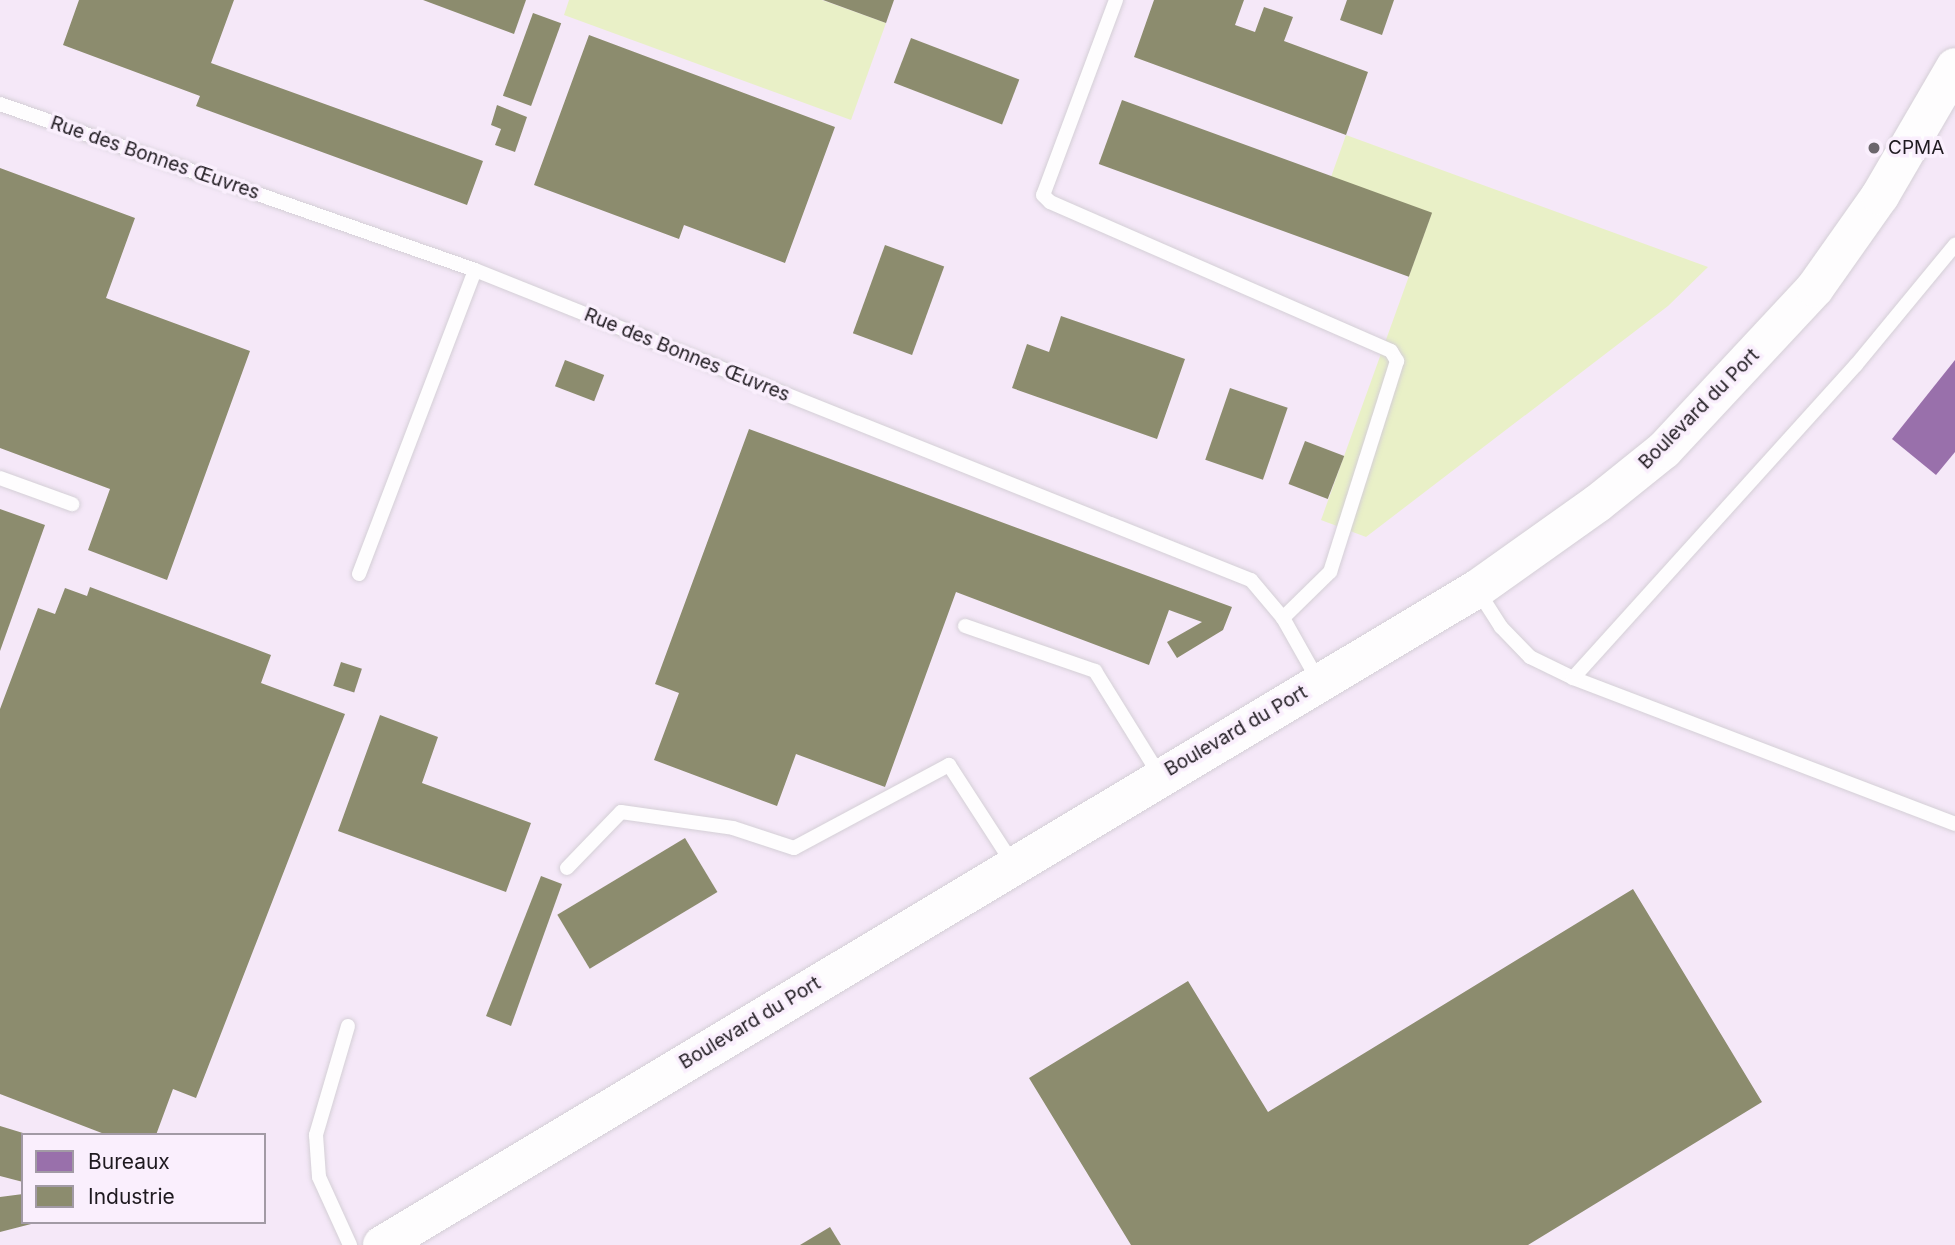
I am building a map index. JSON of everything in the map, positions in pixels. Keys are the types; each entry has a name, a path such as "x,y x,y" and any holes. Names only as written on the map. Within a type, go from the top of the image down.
{"main road":[{"name":"Boulevard du Port","path":"382,1245 1013,864 1477,589 1598,503 1664,450 1815,288 1880,196 1955,67"}],"lane":[{"path":"1116,0 1044,195 1050,202 1391,351 1397,361 1330,572 1283,618"},
{"name":"Rue des Bonnes Œuvres","path":"0,104 475,270 1251,580 1283,618 1319,682"},
{"path":"1573,678 1856,365 1955,244"},
{"path":"359,574 475,270"},
{"path":"0,478 72,504"},
{"path":"1477,589 1501,627 1530,657 1573,678 1955,824"},
{"path":"965,626 1095,671 1160,776"},
{"path":"567,869 621,812 733,828 794,848 949,765 1013,864"},
{"path":"348,1026 316,1135 319,1177 350,1245"}],"shaded area":[{"path":"0,0 1955,0 1955,1245 0,1245"}],"green space":[{"path":"569,0 822,0 886,23 851,120 564,15"},
{"path":"1346,135 1708,267 1668,306 1366,537 1321,520 1431,215 1331,177"}],"building: Bureaux":[{"path":"1955,360 1955,452 1936,475 1892,439"}],"building: Industrie":[{"path":"79,0 234,0 211,63 483,161 467,205 196,106 200,96 63,45"},
{"path":"423,0 526,0 514,34"},
{"path":"823,0 894,0 886,23"},
{"path":"1154,0 1244,0 1235,25 1255,32 1264,7 1293,17 1284,41 1368,72 1346,135 1134,57"},
{"path":"1347,0 1394,0 1382,35 1340,20"},
{"path":"533,13 561,23 531,106 503,96"},
{"path":"589,35 835,127 785,263 684,225 679,239 534,185"},
{"path":"911,38 1019,80 1002,124 894,83"},
{"path":"1122,100 1432,213 1409,277 1099,164"},
{"path":"497,105 527,117 515,152 495,145 501,129 491,125"},
{"path":"0,168 135,218 106,298 250,351 167,580 88,550 110,489 0,448"},
{"path":"885,245 944,267 912,355 853,333"},
{"path":"1061,316 1185,359 1157,439 1012,388 1027,344 1049,352"},
{"path":"565,360 604,375 594,401 555,386"},
{"path":"1230,388 1288,408 1263,480 1205,460"},
{"path":"749,429 1232,607 1223,630 1177,658 1167,642 1202,622 1169,610 1149,665 956,592 885,787 796,754 777,806 654,760 679,693 655,684"},
{"path":"1305,441 1344,456 1328,499 1289,484"},
{"path":"0,509 45,525 0,651"},
{"path":"90,587 271,655 261,683 345,714 196,1098 173,1089 157,1133 102,1133 0,1094 0,709 38,608 55,614 65,588 87,596"},
{"path":"341,662 362,669 354,693 333,686"},
{"path":"380,715 438,737 422,783 531,823 506,892 338,831"},
{"path":"685,838 717,892 590,969 557,915"},
{"path":"541,876 562,884 511,1026 486,1016"},
{"path":"1633,889 1762,1102 1528,1245 1131,1245 1029,1078 1188,981 1268,1112"},
{"path":"0,1126 23,1133 21,1181 0,1176"},
{"path":"21,1194 21,1224 31,1224 0,1232 0,1197"},
{"path":"830,1227 841,1245 800,1245"}],"place":[{"name":"CPMA","path":"1874,148"}]}
